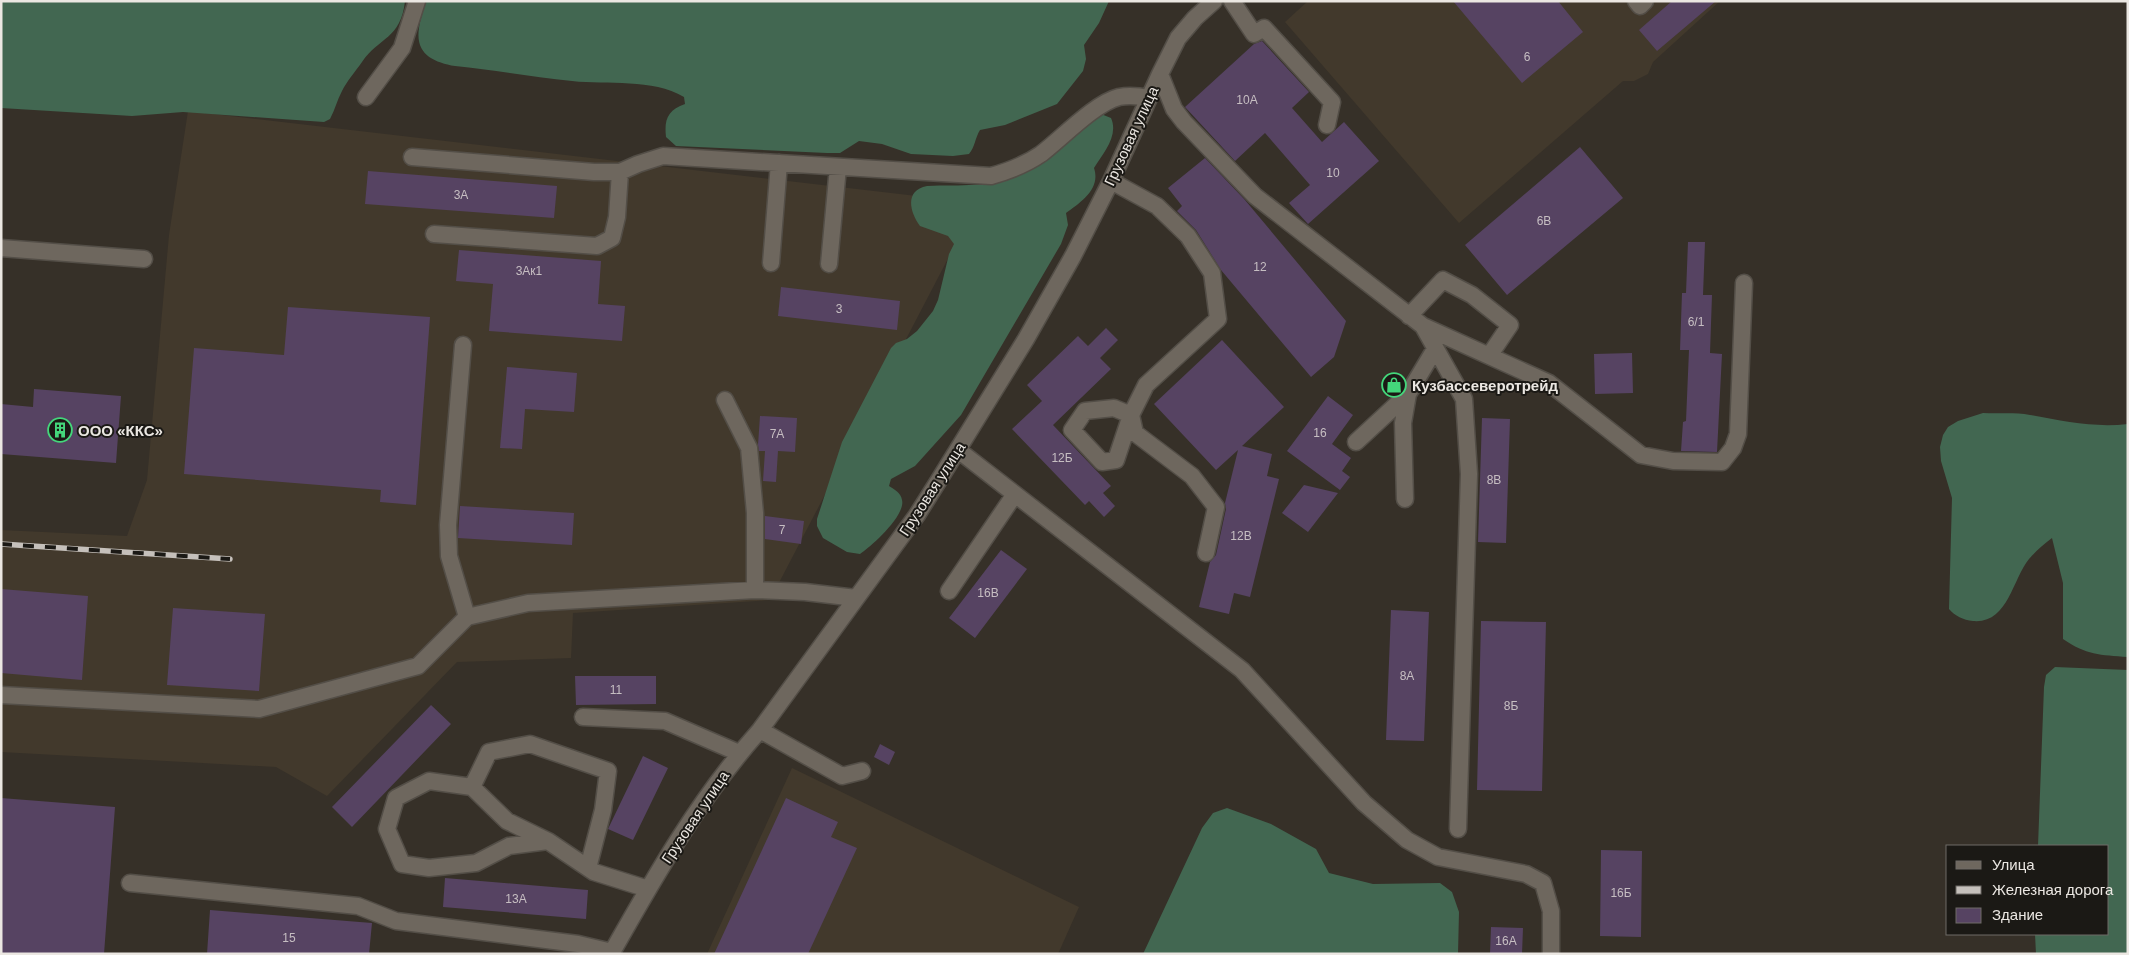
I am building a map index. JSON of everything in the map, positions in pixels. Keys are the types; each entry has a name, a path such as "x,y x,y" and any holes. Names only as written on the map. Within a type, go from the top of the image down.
{"street":[{"path":"366,96 402,48 417,1"},
{"name":"Грузовая улица","path":"612,953 648,889 690,821 739,753 760,730 917,515 1026,339 1073,256 1111,181 1178,38 1186,27 1214,1"},
{"path":"1232,1 1254,34 1264,28 1332,102 1327,126"},
{"path":"1636,1 1640,6 1645,1"},
{"path":"1160,74 1174,109 1184,122 1255,196 1422,326 1549,383 1641,455 1673,461 1722,462 1733,448 1738,434 1744,283"},
{"path":"412,157 594,172 620,172 663,156 991,176 1016,168 1039,155 1096,109 1116,98 1131,95 1149,98"},
{"path":"771,263 779,163"},
{"path":"829,264 838,166"},
{"path":"434,234 597,246 612,238 617,217 620,172"},
{"path":"1111,181 1157,206 1188,236 1212,273 1218,319 1146,384 1131,415 1135,432 1192,476 1216,507 1206,554"},
{"path":"1,248 144,259"},
{"path":"1410,316 1443,280 1472,296 1510,325 1489,356"},
{"path":"1422,326 1464,399 1469,474 1458,829"},
{"path":"463,345 448,525 449,556 467,616"},
{"path":"1356,442 1408,394 1435,349"},
{"path":"1405,499 1404,423 1408,394"},
{"path":"725,400 749,448 755,514 755,590"},
{"path":"958,450 1242,670 1364,803 1407,840 1438,857 1526,874 1543,883 1550,911 1551,954"},
{"path":"949,591 1015,494"},
{"path":"1,695 259,708 418,666 467,616 528,603 755,590 805,592 856,598"},
{"path":"583,717 665,721 739,753"},
{"path":"760,730 842,776 862,771"},
{"path":"472,787 489,752 530,744 608,771 603,810 588,868"},
{"path":"548,841 509,846 476,864 429,868 402,864 387,829 396,798 429,781 472,787 507,821 548,841 594,872 648,889"},
{"path":"130,883 358,906 396,921 578,944 612,953"}],"shaded area":[{"path":"1308,1 1720,1 1653,62 1648,74 1634,81 1623,81 1459,223 1285,22"},
{"path":"188,111 977,203 770,600 573,613 571,658 457,662 327,796 276,767 1,752 1,530 127,536 147,480 169,235"},
{"path":"792,768 1079,907 1058,954 707,954"}],"green space":[{"path":"1,1 405,1 399,23 362,62 340,94 330,119 324,122 183,112 132,116 1,108"},
{"path":"425,1 1109,1 1099,23 1084,45 1086,59 1083,71 1057,104 1005,125 980,130 969,154 953,156 911,154 882,144 859,141 840,153 676,146 666,137 666,125 671,112 685,104 684,97 658,87 630,83 572,81 455,66 440,62 427,55 418,37"},
{"path":"1101,114 1111,118 1113,131 1109,144 1094,168 1095,182 1092,189 1066,213 1068,225 1061,244 961,415 915,466 891,479 889,486 899,493 902,500 902,506 894,522 860,554 847,552 823,538 817,526 817,519 842,442 891,348 917,331 933,311 938,300 949,254 954,244 948,236 920,226 913,214 912,196 920,188 927,186 986,184 1013,178 1027,172 1057,151 1085,125"},
{"path":"1983,413 2024,414 2067,422 2103,425 2128,424 2128,657 2109,656 2086,651 2063,639 2063,583 2052,538 2029,559 2008,599 1994,616 1985,620 1973,621 1957,616 1949,609 1952,498 1941,461 1940,447 1943,435 1948,427 1958,421"},
{"path":"2055,667 2128,670 2128,954 2036,954 2035,935 2109,935 2109,845 2038,845 2046,675"},
{"path":"1227,808 1271,824 1316,849 1329,873 1373,884 1440,883 1452,892 1459,912 1458,954 1143,954 1202,828 1213,813"}],"building":[{"path":"1453,1 1558,1 1583,32 1522,83"},
{"path":"1672,1 1716,1 1657,51 1639,30"},
{"path":"1262,41 1309,92 1292,108 1322,142 1344,122 1379,161 1308,224 1289,203 1310,185 1265,133 1235,161 1185,107 1254,44"},
{"path":"1580,147 1623,198 1507,295 1465,245"},
{"path":"1205,158 1245,200 1346,321 1334,357 1311,377 1221,270 1196,230 1177,211 1182,206 1168,188"},
{"path":"368,171 557,186 554,218 365,204"},
{"path":"1688,242 1705,242 1703,295 1712,295 1710,353 1722,354 1717,452 1681,451 1683,422 1686,421 1689,350 1680,350 1682,293 1686,293"},
{"path":"459,250 601,261 598,304 625,306 622,341 489,331 493,284 456,281"},
{"path":"781,287 900,301 897,330 778,316"},
{"path":"288,307 430,317 416,505 380,502 381,490 184,474 194,348 284,355"},
{"path":"1106,328 1118,340 1100,358 1111,369 1053,425 1111,486 1103,493 1115,506 1104,517 1089,501 1085,505 1012,429 1042,401 1027,385 1078,336 1088,346"},
{"path":"1222,340 1284,407 1242,446 1272,454 1267,476 1279,479 1250,597 1234,593 1229,614 1199,607 1210,562 1216,555 1226,509 1225,503 1238,450 1216,470 1154,404"},
{"path":"1632,353 1633,393 1595,394 1594,354"},
{"path":"507,367 577,373 574,412 525,409 522,449 500,448"},
{"name":"ООО «ККС»","path":"34,389 121,396 116,463 1,454 1,404 33,407"},
{"path":"1328,396 1353,415 1332,444 1351,458 1342,471 1350,477 1340,490 1287,451"},
{"path":"760,416 797,418 795,452 778,451 776,482 763,481 765,451 759,451 758,445"},
{"path":"1482,418 1510,419 1506,543 1478,542"},
{"path":"1304,485 1338,493 1308,532 1282,513"},
{"path":"460,506 574,513 572,545 458,538"},
{"path":"765,516 804,521 801,544 765,539"},
{"path":"1001,550 1027,569 975,638 949,618"},
{"path":"1,589 88,596 82,680 1,673"},
{"path":"173,608 265,614 259,691 167,685"},
{"path":"1391,610 1429,612 1424,741 1386,740"},
{"path":"1481,621 1546,622 1542,791 1477,790"},
{"path":"575,676 656,676 656,704 576,705"},
{"path":"431,705 451,724 352,827 332,807"},
{"path":"880,744 895,752 889,765 874,757"},
{"path":"643,756 668,768 633,840 608,829"},
{"path":"1,798 115,807 104,954 1,954"},
{"path":"786,798 838,822 831,837 857,848 808,954 714,954"},
{"path":"1601,850 1642,851 1641,937 1600,936"},
{"path":"445,878 588,890 586,919 443,907"},
{"path":"210,910 372,923 369,954 207,954"},
{"path":"1491,927 1523,928 1522,954 1490,954"}],"railway":[{"path":"1,544 230,559"}],"place":[{"name":"Кузбассеверотрейд","path":"1394,385"},
{"name":"ООО «ККС»","path":"60,430"}]}
